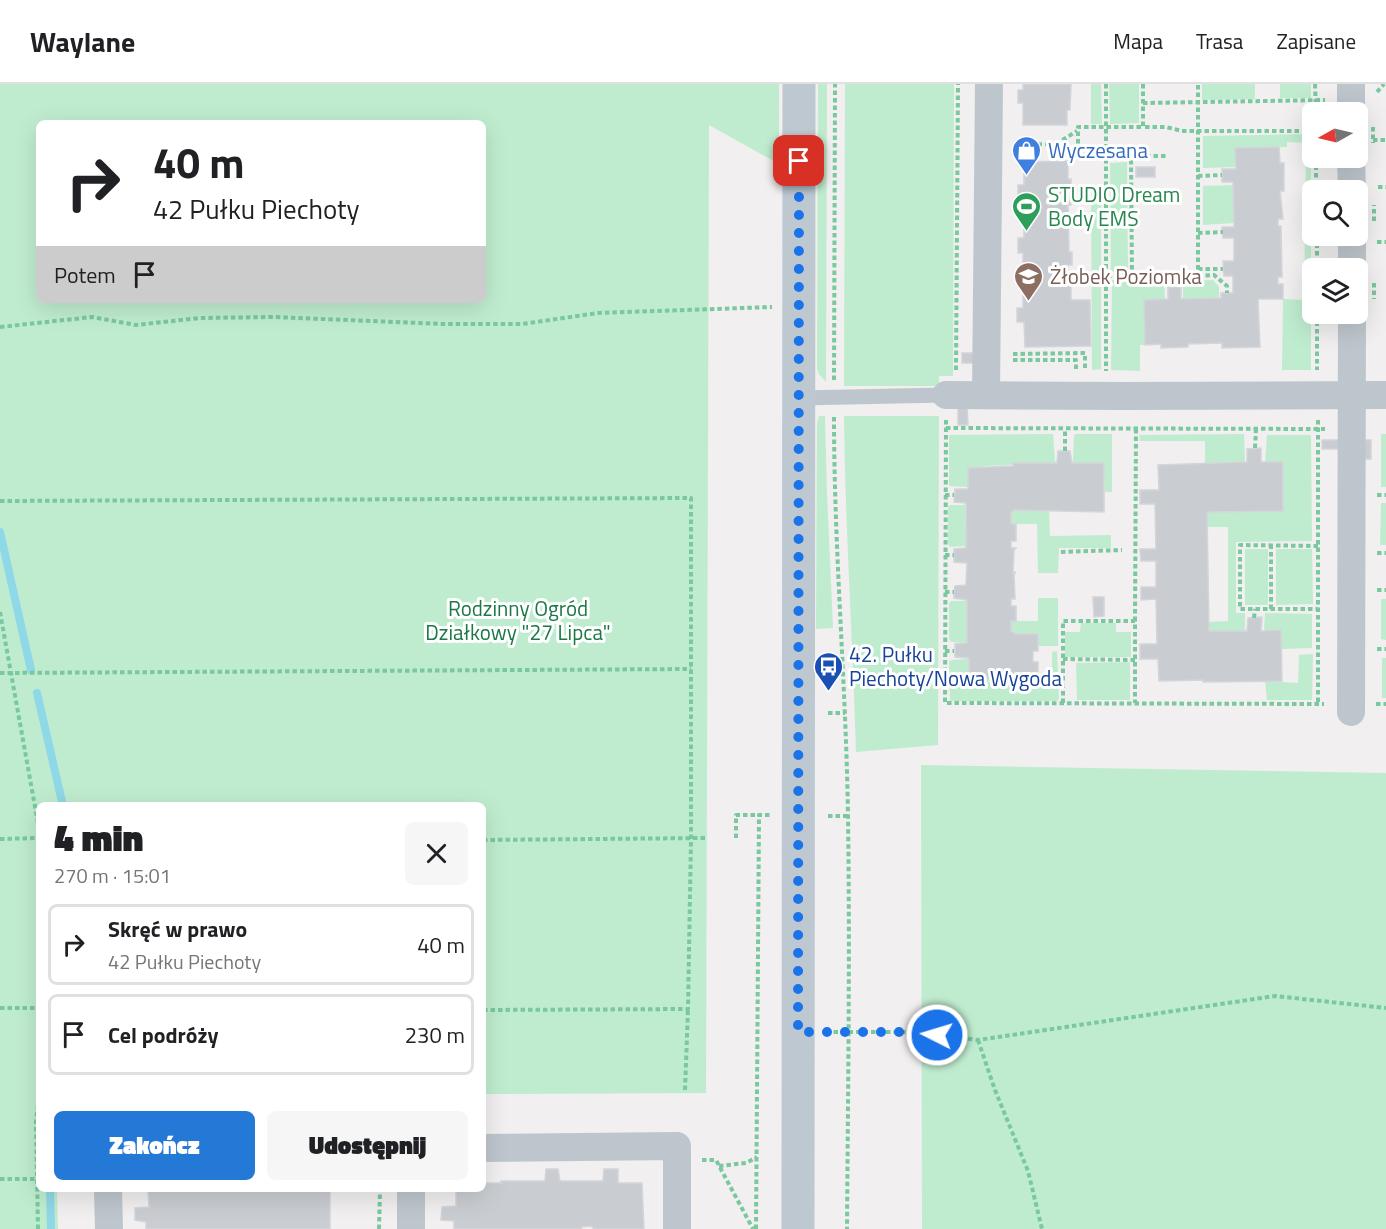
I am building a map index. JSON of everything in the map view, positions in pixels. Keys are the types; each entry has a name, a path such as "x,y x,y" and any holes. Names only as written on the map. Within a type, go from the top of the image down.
{"street":[{"path":"798,1229 799,84"},
{"path":"986,395 989,84"},
{"path":"1351,84 1351,102"},
{"path":"1352,324 1352,708"},
{"path":"951,387 986,395 1386,395"},
{"path":"486,1148 677,1146 677,1229"},
{"path":"108,1192 109,1229"},
{"path":"411,1192 411,1229"}],"lane":[{"path":"799,398 951,387"}],"path":[{"path":"834,386 835,84"},
{"path":"958,84 951,387 946,429 945,703 1318,704 1352,708"},
{"path":"1106,84 1106,374"},
{"path":"1143,84 1143,127"},
{"path":"1198,84 1198,276"},
{"path":"1143,103 1316,101 1315,84"},
{"path":"1055,144 1078,130 1078,127 1166,127 1182,131 1302,130"},
{"path":"1078,130 1078,157 1166,156"},
{"path":"1368,147 1386,140"},
{"path":"1023,145 1055,144 1078,153"},
{"path":"1131,156 1132,277"},
{"path":"1198,176 1222,175"},
{"path":"1198,233 1223,232"},
{"path":"1197,269 1223,269"},
{"path":"1107,276 1214,275 1227,286 1227,293"},
{"path":"1173,276 1173,287"},
{"path":"0,327 92,317 136,325 200,318 274,317 443,324 522,324 598,313 800,306"},
{"path":"1317,324 1318,704"},
{"path":"1013,354 1085,353 1085,362"},
{"path":"1013,360 1076,360 1076,369"},
{"path":"834,411 836,521 844,673 848,816 847,1229"},
{"path":"946,429 1353,430"},
{"path":"1065,429 1065,451"},
{"path":"1135,704 1135,660 1138,652 1135,621 1138,498 1136,429"},
{"path":"1255,448 1256,429"},
{"path":"945,495 954,495"},
{"path":"1376,495 1386,495"},
{"path":"0,501 691,498 691,838 685,1090"},
{"path":"1318,546 1240,545 1240,609 1318,609"},
{"path":"1271,545 1271,609"},
{"path":"1061,552 1122,550"},
{"path":"1377,553 1386,553"},
{"path":"945,555 954,555"},
{"path":"1135,556 1141,556"},
{"path":"1377,590 1386,590"},
{"path":"945,592 954,592"},
{"path":"1135,594 1141,595"},
{"path":"1254,618 1255,609"},
{"path":"0,612 36,812"},
{"path":"1063,703 1063,621 1135,621"},
{"path":"1376,649 1386,649"},
{"path":"945,651 954,651"},
{"path":"1063,659 1135,660"},
{"path":"0,673 691,669"},
{"path":"736,838 736,815 777,815"},
{"path":"754,1229 757,1157 759,815"},
{"path":"827,816 848,816"},
{"path":"0,838 36,838"},
{"path":"486,840 706,838"},
{"path":"798,1032 917,1032 978,1040 1275,996 1386,1008"},
{"path":"0,1008 36,1008"},
{"path":"486,1010 688,1009"},
{"path":"978,1040 995,1090 1028,1171 1042,1229"},
{"path":"719,1166 746,1163 757,1157"},
{"path":"692,1160 716,1160 754,1229"},
{"path":"0,1179 36,1179"},
{"path":"37,1192 38,1229"},
{"path":"379,1229 380,1192"}],"green space":[{"name":"Rodzinny Ogród Działkowy \"27 Lipca\"","path":"0,84 779,84 779,164 709,125 706,1093 486,1094 486,802 36,802 36,1192 57,1192 58,1229 0,1229"},
{"path":"818,84 827,84 826,382 817,368"},
{"path":"845,84 954,84 953,376 939,376 939,386 844,386"},
{"path":"1091,84 1101,84 1102,124 1091,124"},
{"path":"1109,84 1139,84 1139,123 1110,124"},
{"path":"1202,84 1255,84 1255,99 1202,100"},
{"path":"1280,84 1311,84 1311,98 1280,98"},
{"path":"1302,134 1302,143 1287,142 1287,147 1236,148 1236,167 1203,168 1203,136"},
{"path":"1127,162 1128,272 1111,272 1110,163"},
{"path":"1306,168 1311,168 1311,180 1306,180"},
{"path":"1233,185 1234,223 1203,225 1203,186"},
{"path":"1091,186 1101,186 1101,369 1092,370"},
{"path":"1305,246 1311,246 1311,258 1305,258"},
{"path":"1112,280 1164,281 1165,299 1144,300 1145,345 1140,345 1140,371 1111,370"},
{"path":"1213,280 1219,287 1219,298 1183,299 1183,281"},
{"path":"1283,299 1302,300 1302,324 1311,324 1311,370 1282,370"},
{"path":"819,416 825,416 833,628 816,629 817,422"},
{"path":"844,416 939,416 938,745 856,752"},
{"path":"1053,434 1057,463 984,466 968,489 967,487 949,486 949,435"},
{"path":"1075,434 1112,434 1112,492 1105,492 1104,463 1072,463"},
{"path":"1244,434 1245,462 1205,463 1205,441 1140,441 1139,435"},
{"path":"1381,434 1386,434 1386,487 1381,487"},
{"path":"1267,435 1311,435 1312,541 1236,542 1236,613 1245,613 1245,631 1209,631 1209,622 1228,621 1228,527 1207,527 1207,512 1283,511 1283,462 1265,462"},
{"path":"965,503 966,548 964,546 950,547 948,544 948,507"},
{"path":"1381,503 1386,503 1386,545 1380,545"},
{"path":"1014,510 1036,510 1036,512 1037,510 1049,510 1050,536 1111,535 1111,548 1059,548 1058,573 1038,573 1037,524 1011,524 1011,513"},
{"path":"1245,549 1268,549 1268,605 1245,605"},
{"path":"1276,549 1312,549 1313,604 1276,605"},
{"path":"1038,598 1058,598 1058,646 1038,646 1038,634 1015,634 1011,631 1011,621 1038,621"},
{"path":"1381,599 1386,599 1386,640 1381,639"},
{"path":"967,600 967,643 951,642 949,639 949,603"},
{"path":"1265,613 1312,614 1312,648 1282,649 1281,630 1264,631"},
{"path":"1081,623 1116,623 1116,632 1131,632 1131,657 1065,657 1065,632 1080,632"},
{"path":"1057,651 1059,699 1057,701 950,701 949,661 969,658 983,679 1052,679 1052,652"},
{"path":"1313,654 1312,700 1267,700 1265,681 1298,683 1299,655"},
{"path":"1382,658 1386,658 1386,698 1382,698"},
{"path":"1130,662 1130,700 1077,700 1076,663"},
{"path":"921,765 1386,773 1386,1229 922,1229"}],"building":[{"path":"1023,84 1071,84 1067,125 1023,125 1023,103 1018,103 1018,90 1023,90"},
{"path":"1279,147 1280,163 1284,163 1284,191 1280,191 1283,219 1278,219 1278,226 1281,226 1282,277 1278,277 1278,284 1283,284 1283,299 1258,299 1260,347 1222,348 1222,343 1161,348 1161,344 1145,345 1144,300 1168,299 1168,287 1181,287 1181,299 1221,298 1221,293 1233,293 1233,276 1224,276 1223,261 1234,261 1234,238 1223,238 1222,227 1234,227 1233,182 1222,182 1222,169 1236,169 1235,148"},
{"path":"1068,161 1068,179 1071,179 1071,205 1068,205 1069,252 1072,252 1072,265 1068,265 1068,286 1071,286 1071,300 1090,300 1091,346 1025,347 1024,322 1017,322 1017,308 1023,308 1023,253 1018,253 1018,238 1024,238 1024,196 1018,196 1018,185 1024,185 1024,162"},
{"path":"1136,167 1155,167 1155,177 1136,177"},
{"path":"962,353 981,353 981,363 962,363"},
{"path":"958,406 967,406 968,425 958,425"},
{"path":"1322,440 1341,440 1341,449 1322,449"},
{"path":"1361,440 1371,440 1371,459 1361,459"},
{"path":"1261,448 1261,462 1283,462 1283,511 1207,512 1209,631 1247,631 1248,618 1262,617 1261,631 1281,630 1282,681 1159,681 1158,659 1140,659 1140,644 1157,644 1156,599 1141,600 1141,587 1156,587 1156,561 1141,561 1140,549 1156,549 1155,504 1140,504 1140,490 1159,490 1158,465 1247,462 1247,449"},
{"path":"1058,451 1070,451 1072,463 1104,463 1104,512 1014,510 1011,513 1011,524 1016,524 1016,541 1011,541 1011,548 1016,548 1013,573 1016,572 1014,574 1015,599 1011,599 1011,606 1016,606 1016,621 1011,621 1011,631 1015,634 1038,634 1038,651 1033,651 1033,662 1038,662 1038,679 969,677 969,658 955,657 955,644 967,643 967,600 954,598 954,592 955,586 966,585 967,563 954,562 954,549 966,548 966,503 954,502 955,489 968,489 968,468 1013,466 1013,463 1057,463"},
{"path":"1093,597 1104,597 1104,616 1094,617"},
{"path":"546,1169 558,1169 560,1181 603,1181 604,1169 618,1169 618,1183 642,1183 644,1229 594,1229 591,1226 581,1229 454,1229 454,1221 441,1220 442,1207 456,1206 456,1192 486,1192 486,1183 502,1183 501,1181 545,1181"},
{"path":"148,1192 330,1192 330,1229 146,1229 146,1222 135,1220 135,1208 149,1207"}],"waterway":[{"path":"0,532 31,670"},
{"path":"37,693 62,802"},
{"path":"50,1192 51,1229"}],"place":[{"name":"Wyczesana","path":"1027,176"},
{"name":"STUDIO Dream Body EMS","path":"1027,232"},
{"name":"Żłobek Poziomka","path":"1029,302"},
{"name":"42. Pułku Piechoty/Nowa Wygoda","path":"828,692"}],"route":[{"path":"799,161 798,1032 917,1032 937,1035"}]}
